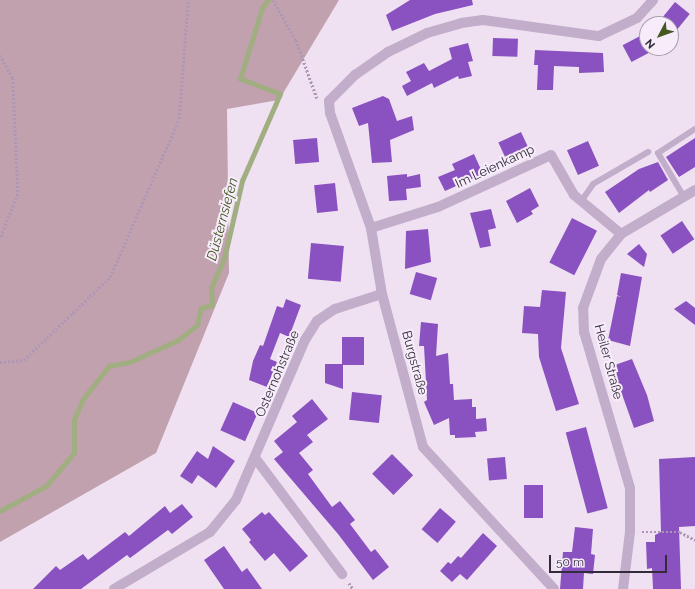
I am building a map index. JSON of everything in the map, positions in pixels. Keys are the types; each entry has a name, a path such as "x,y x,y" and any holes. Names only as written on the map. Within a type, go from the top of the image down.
{"street":[{"name":"Burgstraße","path":"554,589 423,447 382,294 371,228 330,113 329,101 355,75 388,52 427,33 461,23 483,20 599,36 637,18 653,0"},
{"name":"Im Leienkamp","path":"371,228 438,207 552,155 574,195 582,200 621,234"},
{"name":"Heiler Straße","path":"623,589 630,532 630,488 584,332 583,308 601,259 621,234 695,190"},
{"name":"Osternohstraße","path":"114,589 210,532 236,500 256,459 305,340 317,321 335,310 382,294"},
{"path":"256,459 342,574"}],"lane":[{"path":"684,197 658,153 695,129"},
{"path":"582,200 593,184 648,152"}],"path":[{"path":"0,362 24,360 110,277 179,119 188,0"},
{"path":"273,0 296,40 317,98 330,113"},
{"path":"0,55 13,78 18,194 0,239"},
{"path":"630,532 680,532 695,540"}],"shaded area":[{"path":"0,0 339,0 279,100 227,109 229,273 156,453 0,542"}],"building":[{"path":"410,0 472,0 473,5 435,14 392,31 386,15"},
{"path":"675,2 690,14 679,27 679,16 664,16"},
{"path":"639,37 639,56 643,56 631,62 623,45"},
{"path":"493,38 518,39 517,57 492,56"},
{"path":"468,43 473,61 468,62 472,76 459,79 458,76 434,88 432,83 407,96 402,86 411,81 406,72 424,63 429,71 452,59 449,48"},
{"path":"535,50 603,53 604,72 579,73 579,67 554,66 553,90 537,90 538,65 534,65"},
{"path":"383,96 389,99 397,121 412,116 414,130 390,140 392,162 372,163 368,123 359,126 352,108"},
{"path":"521,132 530,151 507,162 498,143"},
{"path":"317,138 319,162 295,164 293,140"},
{"path":"695,138 695,167 679,177 666,157"},
{"path":"588,141 599,166 578,175 567,150"},
{"path":"474,154 483,174 445,191 438,177 455,170 452,164"},
{"path":"658,162 668,180 650,192 649,190 619,213 605,192 639,169"},
{"path":"407,174 407,177 420,174 421,187 406,189 407,200 389,201 387,176"},
{"path":"335,183 338,211 317,213 314,185"},
{"path":"530,188 539,206 531,211 533,214 517,223 506,201"},
{"path":"491,209 496,228 488,230 491,246 480,248 470,213"},
{"path":"572,218 597,231 574,275 549,263"},
{"path":"682,221 694,239 673,254 660,236"},
{"path":"428,229 431,262 405,269 406,231"},
{"path":"311,243 344,246 341,282 308,279"},
{"path":"639,244 647,254 644,267 627,254"},
{"path":"416,272 437,278 431,300 410,294"},
{"path":"621,273 642,277 630,346 608,340 617,296 621,297 617,295"},
{"path":"542,290 566,292 561,348 579,404 556,411 539,357 538,334 522,333 524,306 540,307"},
{"path":"286,299 301,305 289,337 278,332 280,333 270,359 277,362 267,387 249,380 253,361 260,345 263,346 277,306 283,308"},
{"path":"686,301 695,308 695,325 674,309"},
{"path":"421,322 438,324 436,356 448,353 450,384 453,384 454,400 472,399 472,407 476,407 476,419 486,418 487,431 475,432 476,437 455,438 455,435 450,435 449,418 434,425 424,402 427,400 424,346 419,346"},
{"path":"342,337 364,337 364,365 343,365 343,389 325,383 325,364 342,364"},
{"path":"632,359 647,395 654,421 634,428 612,366"},
{"path":"352,392 382,395 379,423 349,420"},
{"path":"312,399 328,419 307,435 313,442 299,453 313,470 308,474 332,507 340,501 355,520 350,524 371,552 375,549 389,567 373,580 338,534 274,459 283,452 274,441 297,422 292,416"},
{"path":"233,402 258,413 245,441 220,430"},
{"path":"586,427 608,508 587,514 566,432"},
{"path":"213,446 235,461 216,488 198,475 192,484 180,476 197,451 208,459"},
{"path":"392,454 413,475 393,495 372,474"},
{"path":"505,457 507,479 489,480 487,459"},
{"path":"695,457 695,526 679,527 681,589 653,589 652,568 647,569 646,542 655,542 655,535 661,532 659,459"},
{"path":"524,485 543,485 543,518 524,518"},
{"path":"182,504 193,517 172,534 168,530 130,558 127,555 81,589 33,589 56,566 60,570 83,554 88,560 125,532 129,536 165,506 170,513"},
{"path":"440,508 456,522 437,543 422,529"},
{"path":"262,512 265,515 269,512 308,556 290,572 274,553 265,561 249,542 251,540 242,529"},
{"path":"575,527 593,529 591,554 595,555 593,574 584,573 583,589 560,589 563,552 572,552"},
{"path":"483,533 497,546 467,580 460,574 452,582 440,571 448,562 451,564 458,556 461,558"},
{"path":"224,546 242,572 247,568 262,589 224,589 204,560"}],"waterway":[{"name":"Düsternsiefen","path":"0,511 46,486 74,453 74,420 83,399 109,366 130,362 178,340 197,325 201,308 212,305 211,288 224,259 242,181 280,94 240,79 262,8 268,0"}]}
